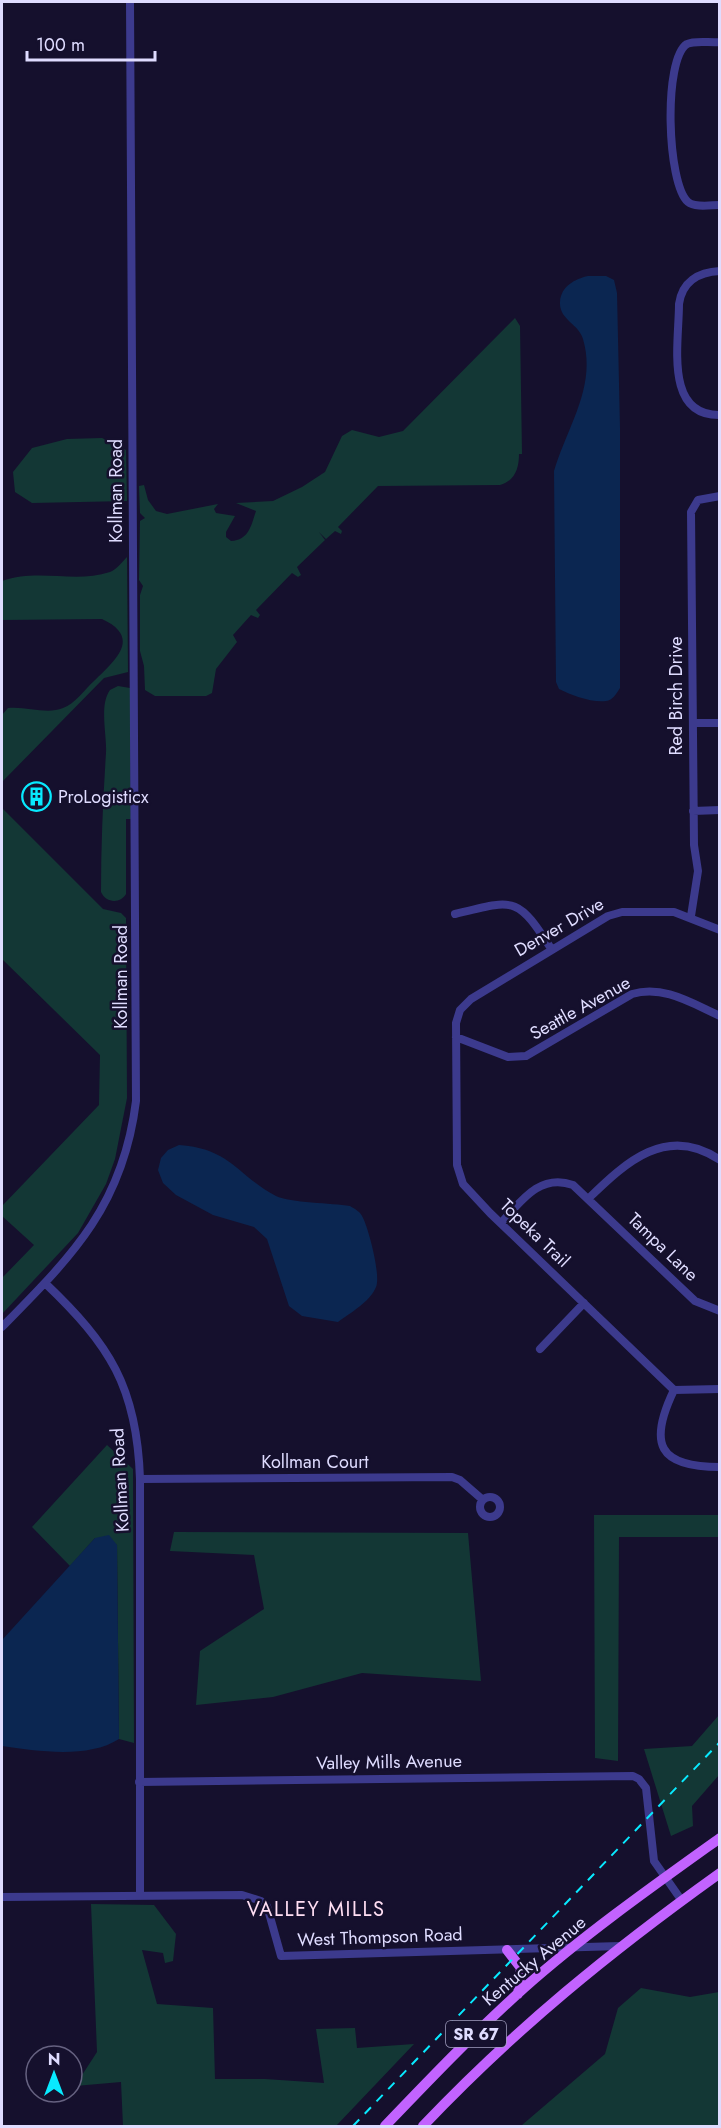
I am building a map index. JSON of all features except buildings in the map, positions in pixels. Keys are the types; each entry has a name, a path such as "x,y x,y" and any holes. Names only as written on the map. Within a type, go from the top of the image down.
{"main road":[{"name":"Kentucky Avenue","path":"385,2127 518,1994 573,1948 720,1838"},
{"name":"SR 67","path":"423,2127 499,2049 620,1946 720,1873"},
{"path":"507,1950 515,1957 521,1968 518,1994"}],"street":[{"name":"Kollman Road","path":"130,2 138,1084 129,1142 110,1194 85,1236 45,1283 93,1333 118,1372 134,1417 140,1479 140,1896"},
{"path":"720,42 690,43 681,51 671,98 671,141 685,199 694,205 720,205"},
{"path":"720,271 701,273 685,286 680,299 680,386 683,398 694,410 705,415 720,416"},
{"name":"Red Birch Drive","path":"691,916 698,871 694,848 693,811 691,512 698,500 720,496"},
{"path":"693,723 720,723"},
{"path":"693,811 720,810"},
{"path":"455,914 495,904 515,905 529,915 552,950"},
{"name":"Denver Drive","path":"460,1010 471,999 608,915 618,912 674,912 691,916 720,930"},
{"name":"Seattle Avenue","path":"456,1037 502,1056 526,1056 632,994 642,991 667,993 720,1016"},
{"name":"Topeka Trail","path":"460,1010 456,1037 458,1172 466,1188 674,1390"},
{"path":"589,1198 627,1162 656,1149 688,1148 706,1152 720,1160"},
{"name":"Tampa Lane","path":"501,1223 525,1196 544,1183 565,1182 589,1198 695,1301 720,1311"},
{"path":"2,1327 45,1283"},
{"path":"540,1348 584,1303"},
{"path":"720,1389 674,1390 661,1423 661,1441 668,1454 681,1464 693,1467 720,1467"},
{"name":"Kollman Court","path":"140,1479 452,1477 460,1480 483,1500"},
{"name":"Valley Mills Avenue","path":"139,1782 618,1776 639,1779 645,1788 654,1859 665,1878"},
{"path":"665,1878 682,1901"},
{"name":"West Thompson Road","path":"2,1897 242,1895 261,1901 271,1915 277,1948 281,1956 620,1946"}],"green space":[{"path":"515,318 520,326 522,454 519,454 517,469 513,477 500,485 378,486 338,527 342,531 341,534 335,531 326,539 319,532 325,540 297,567 301,575 298,577 292,573 256,610 260,615 258,618 251,615 233,635 237,642 216,669 212,693 206,696 155,696 145,690 144,666 140,651 140,595 143,586 139,580 140,521 145,518 140,513 139,486 144,485 148,500 156,511 167,514 218,504 214,509 216,513 235,516 226,532 226,537 231,541 242,538 253,522 256,511 236,503 273,501 302,487 325,472 342,436 352,430 379,437 403,431"},
{"path":"102,438 126,450 127,501 32,503 15,492 13,472 32,448 67,439"},
{"path":"127,557 128,672 104,678 2,782 2,715 8,708 50,711 67,706 76,700 116,658 123,642 121,634 114,626 102,619 2,620 2,581 30,576 97,575 117,568"},
{"path":"118,686 130,688 131,819 126,819 126,894 117,901 113,901 103,896 101,892 106,753 104,712 110,690"},
{"path":"2,808 103,909 121,913 126,918 127,1098 115,1159 106,1184 78,1233 2,1314 2,1278 34,1245 2,1216 2,1206 99,1105 100,1055 2,959"},
{"path":"107,1445 133,1469 134,1743 119,1739 117,1545 95,1538 70,1566 32,1527"},
{"path":"594,1515 719,1515 719,1537 619,1537 618,1761 595,1758"},
{"path":"174,1532 468,1533 481,1681 362,1673 273,1697 196,1705 200,1651 264,1609 254,1555 170,1551"},
{"path":"719,1715 719,1775 692,1806 693,1826 671,1836 644,1749 692,1746"},
{"path":"91,1904 154,1905 176,1934 173,1961 165,1963 163,1953 142,1950 157,2004 213,2008 215,2079 265,2079 324,2083 316,2029 355,2028 357,2048 414,2044 336,2126 123,2126 121,2082 84,2085 84,2072 97,2052"},
{"path":"641,1988 690,1997 719,1992 719,2126 522,2125 605,2054 618,2008"}],"water":[{"path":"588,276 606,276 614,280 617,293 620,428 620,688 611,699 606,701 582,698 559,689 556,682 554,471 579,406 586,373 583,339 578,329 566,318 560,302 563,292 570,284"},
{"path":"179,1145 197,1147 222,1157 276,1196 350,1206 358,1211 365,1224 376,1263 376,1287 369,1298 338,1322 302,1316 289,1306 267,1239 254,1227 213,1215 176,1195 163,1183 158,1170 161,1158 168,1150"},
{"path":"109,1535 117,1545 119,1739 93,1749 62,1752 2,1746 2,1640 95,1538"}],"railway":[{"path":"353,2126 720,1742"}],"place":[{"name":"ProLogisticx","path":"37,797"}],"district":[{"name":"VALLEY MILLS","path":"316,1909"}]}
